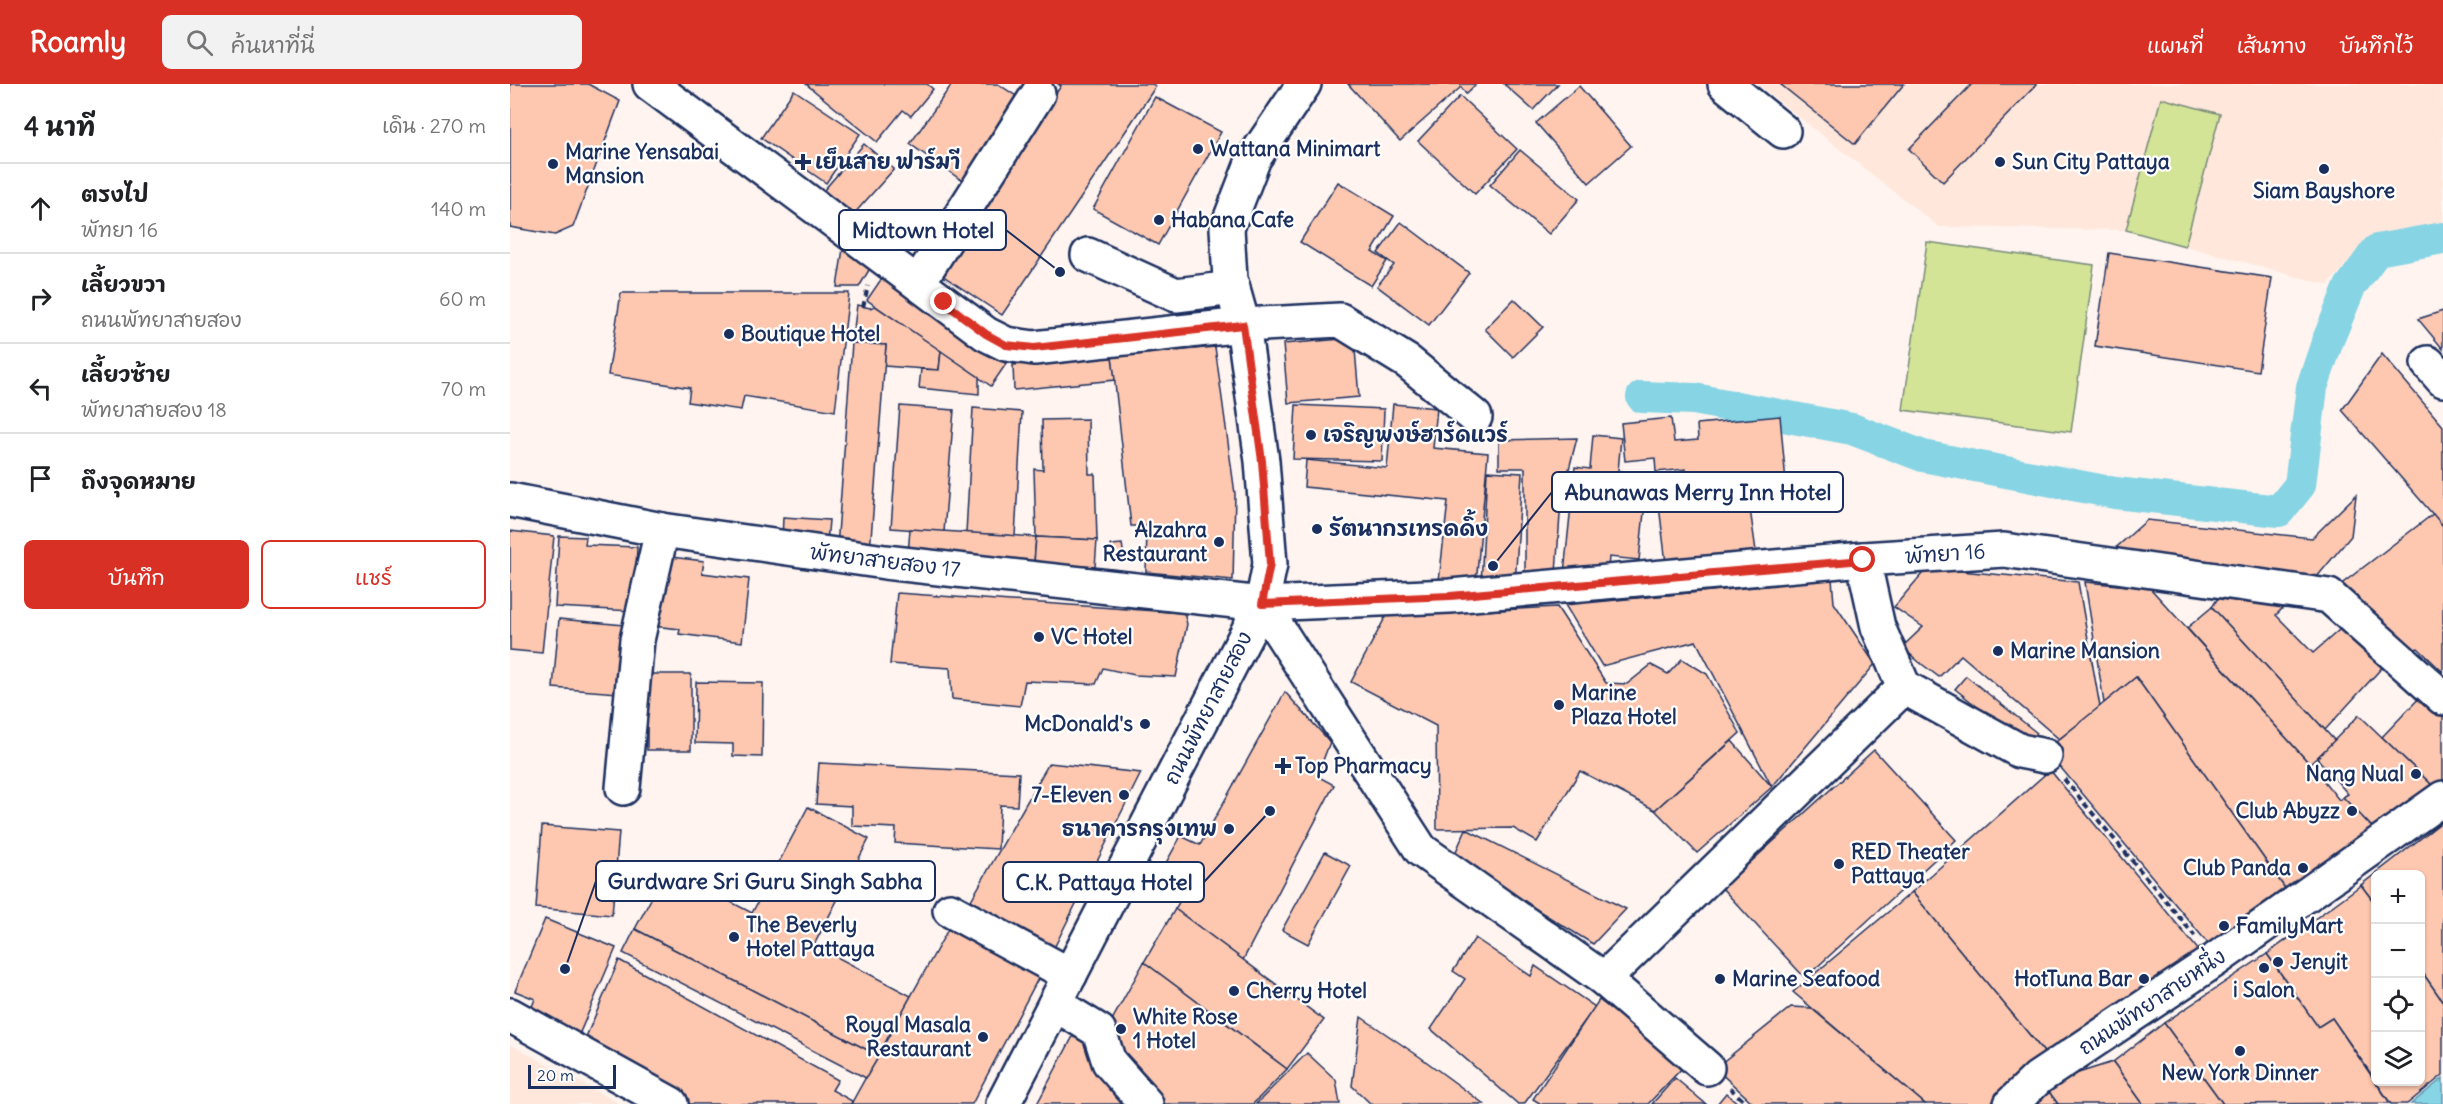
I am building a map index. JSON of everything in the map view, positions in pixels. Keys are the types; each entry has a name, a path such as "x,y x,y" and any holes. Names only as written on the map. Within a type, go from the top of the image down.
{"street":[{"path":"650,84 882,258 986,334 1006,345 1034,348 1243,325 1340,320 1408,362 1475,417"},
{"name":"ถนนพัทยาสายสอง","path":"1003,1104 1262,604 1270,564 1262,461 1243,325 1233,288 1227,228 1254,158 1304,84"},
{"path":"1725,84 1783,131"},
{"path":"918,283 1038,94"},
{"path":"1088,255 1176,295 1233,288"},
{"name":"พัทยาสายสอง 17","path":"510,500 662,530 885,562 1262,604"},
{"path":"623,788 637,640 662,530"},
{"name":"พัทยา 16","path":"1262,604 1450,596 2004,550 2329,596 2443,698"},
{"path":"1863,560 1878,627 1904,687 2020,751 2045,756"},
{"path":"1262,604 1421,850 1604,979 1707,1068"},
{"path":"1604,979 1904,687"},
{"name":"ถนนพัทยาสายหนึ่ง","path":"2011,1104 2038,1078 2215,960 2443,798"},
{"path":"950,910 1070,975"},
{"path":"1055,1004 1099,1031 1109,1062 1146,1104"},
{"path":"510,1015 671,1104"}],"path":[{"path":"2045,756 2215,960"}],"shaded area":[{"path":"1757,84 2443,84 2443,224 2366,242 2328,285 2185,246 2220,114 2161,98 2126,230 1939,227"},
{"path":"510,1044 620,1104 510,1104"}],"green space":[{"path":"2161,98 2220,114 2185,246 2126,230"},
{"path":"1927,242 2094,265 2071,432 1903,410"}],"water":[{"path":"2443,1078 2443,1104 2411,1104"}],"building":[{"name":"Marine Yensabai Mansion","path":"510,84 588,84 620,101 573,227 555,235 510,227"},
{"path":"806,84 927,84 933,89 911,116 903,110 877,142"},
{"path":"952,84 998,84 1022,100 964,182 910,144"},
{"path":"1058,84 1152,84 1156,86 1002,315 936,271 1061,86"},
{"path":"1348,84 1476,84 1466,94 1461,87 1400,141"},
{"path":"1504,84 1558,84 1533,110"},
{"path":"1780,84 1904,84 1855,144"},
{"path":"1972,84 2037,84 1943,182 1909,149"},
{"path":"1579,86 1631,146 1589,183 1536,123"},
{"path":"794,90 860,134 826,183 761,138"},
{"path":"1460,96 1517,149 1475,194 1418,141"},
{"path":"1155,97 1221,132 1158,245 1093,209"},
{"path":"864,144 894,169 853,215 824,190"},
{"path":"1520,150 1579,199 1549,234 1490,185"},
{"path":"1338,182 1394,216 1372,252 1387,261 1371,286 1300,242"},
{"path":"1401,222 1469,273 1429,325 1377,286 1394,265 1378,253"},
{"path":"843,249 872,265 859,287 837,287"},
{"path":"2109,253 2272,278 2258,371 2095,346"},
{"path":"882,278 1006,364 991,386 867,300"},
{"name":"Boutique Hotel","path":"621,293 849,293 835,411 744,396 741,410 688,402 690,388 608,375"},
{"path":"1514,299 1543,327 1513,357 1485,329"},
{"path":"857,305 870,308 875,306 941,351 939,370 884,366 886,345 852,343"},
{"path":"2443,311 2443,349 2418,319"},
{"path":"1354,338 1359,397 1288,403 1283,344"},
{"path":"852,343 886,345 870,551 837,548"},
{"path":"1215,347 1235,494 1233,580 1146,572 1147,526 1131,526 1112,357"},
{"path":"941,351 979,377 979,394 919,388 921,369 939,370"},
{"path":"2382,354 2443,426 2443,526 2342,410"},
{"path":"1112,357 1115,380 1014,390 1013,365"},
{"path":"1393,404 1437,408 1433,448 1488,453 1476,584 1439,581 1448,501 1304,487 1306,460 1387,468"},
{"path":"1296,405 1384,409 1382,461 1293,459"},
{"path":"900,406 954,410 944,532 891,528"},
{"path":"973,408 1022,412 1015,536 966,533"},
{"path":"1780,416 1786,482 1743,486 1743,491 1688,497 1686,469 1656,472 1655,458 1625,461 1621,423 1671,418 1674,442 1698,440 1697,424"},
{"path":"1088,419 1089,474 1095,474 1097,540 1036,537 1034,469 1043,470 1042,420"},
{"path":"1593,435 1621,438 1618,471 1648,474 1639,560 1609,557 1607,577 1564,573 1575,467 1590,469"},
{"path":"1577,438 1561,500 1556,573 1525,573 1525,468 1499,468 1499,440"},
{"path":"1487,471 1522,473 1515,585 1481,584"},
{"path":"1684,477 1687,503 1748,495 1756,551 1666,563 1656,481"},
{"path":"2356,495 2351,536 2316,578 2110,553 2147,520 2312,538"},
{"path":"2433,514 2443,526 2443,672 2418,648 2409,651 2335,589"},
{"path":"783,517 829,520 827,543 782,540"},
{"path":"910,529 1036,537 1034,563 908,555"},
{"path":"510,531 554,536 542,653 510,650"},
{"path":"559,536 586,537 585,545 637,547 634,611 555,607"},
{"path":"1036,537 1097,540 1095,567 1034,563"},
{"path":"1122,544 1124,556 1112,557 1111,545"},
{"path":"662,556 704,561 702,573 749,579 742,642 679,634 680,629 653,626"},
{"name":"Marine Mansion","path":"1927,568 2078,582 2100,707 2059,739 1961,655 1939,677 1919,662 1902,647 1923,627 1894,607"},
{"path":"1832,579 1834,603 1875,664 1772,787 1696,641 1602,666 1565,605"},
{"path":"2085,582 2150,588 2310,764 2339,800 2343,797 2375,830 2289,894 2136,677 2104,703"},
{"name":"VC Hotel","path":"897,593 1184,613 1187,624 1176,677 1135,675 1103,668 1096,684 1025,681 1020,706 952,699 950,668 890,664"},
{"path":"2220,595 2289,602 2276,615 2313,653 2347,623 2388,661 2325,730 2212,607"},
{"name":"Marine Plaza Hotel","path":"1557,607 1606,683 1627,684 1651,665 1668,674 1682,659 1707,674 1740,733 1655,810 1580,771 1537,842 1513,828 1437,829 1436,726 1351,682 1386,616"},
{"path":"2212,607 2335,741 2310,764 2187,628"},
{"path":"559,619 624,625 618,693 553,688"},
{"path":"647,674 691,674 691,750 647,750"},
{"path":"1966,676 2037,733 2027,746 1955,689"},
{"path":"2136,677 2289,894 2211,947 2046,750"},
{"path":"696,682 763,683 762,757 733,756 733,744 695,743"},
{"path":"1285,692 1330,742 1317,776 1334,785 1243,960 1175,909 1188,887 1162,870 1181,836 1200,845"},
{"path":"2423,694 2443,714 2443,780 2434,787 2382,737"},
{"path":"2359,715 2434,787 2375,830 2343,797 2348,794 2317,758"},
{"path":"1732,741 1772,787 1697,853 1655,810"},
{"name":"RED Theater Pattaya","path":"1874,750 1956,840 1805,978 1722,888"},
{"path":"819,763 1019,773 1017,806 1000,805 998,849 895,843 896,828 852,826 852,806 816,804"},
{"path":"1049,763 1141,773 1051,954 970,902"},
{"path":"2050,770 2200,952 2047,1056 1912,892"},
{"name":"The Beverly Hotel Pattaya","path":"808,807 869,839 814,945 911,996 879,1056 635,929 667,869 752,913"},
{"path":"2443,821 2443,1002 2425,976 2425,870 2380,870"},
{"path":"542,826 619,832 612,915 536,908"},
{"path":"1466,829 1626,909 1593,944 1453,858"},
{"path":"1325,852 1351,866 1308,944 1282,930"},
{"path":"2371,877 2371,898 2361,885"},
{"path":"2361,885 2371,898 2371,1074 2332,1018 2318,1027 2267,954"},
{"path":"1912,892 2047,1056 1990,1104 1925,1104 1793,992"},
{"name":"Cherry Hotel","path":"1175,909 1324,1020 1287,1069 1144,962"},
{"path":"545,919 616,948 578,1037 528,1017 535,999 515,991"},
{"path":"951,924 1042,971 972,1104 851,1104"},
{"path":"635,929 879,1056 866,1078 623,953"},
{"path":"1475,938 1531,976 1535,966 1595,1007 1524,1104 1518,1104 1431,1029 1465,979 1453,971"},
{"path":"2267,954 2318,1027 2332,1018 2371,1075 2371,1086 2378,1086 2390,1103 2223,1104 2164,1023"},
{"path":"619,960 838,1080 832,1090 852,1101 851,1104 689,1104 583,1044"},
{"path":"1144,962 1287,1069 1253,1104 1153,1104 1149,1100 1155,1085 1106,1031"},
{"path":"2425,976 2443,1002 2443,1075 2407,1104 2391,1104 2379,1086 2425,1086"},
{"path":"1599,1000 1684,1066 1648,1104 1541,1104 1533,1099"},
{"path":"1791,1007 1811,1008 1925,1104 1754,1104 1715,1068"},
{"path":"1361,1017 1484,1104 1371,1104 1352,1086"},
{"path":"2164,1023 2223,1104 2143,1104 2113,1062"},
{"path":"1078,1027 1136,1104 1037,1104"},
{"path":"1307,1053 1336,1080 1340,1104 1256,1104"},
{"path":"2113,1062 2143,1104 2058,1104 2049,1092 2072,1075"},
{"path":"1675,1078 1706,1104 1652,1104"},
{"path":"2049,1092 2058,1104 2036,1104"},
{"path":"1726,1093 1739,1104 1717,1104"}],"waterway":[{"path":"1642,397 1694,399 1852,429 1923,456 2115,493 2279,511 2300,485 2312,387 2350,287 2377,250 2443,238"}],"place":[{"name":"Wattana Minimart","path":"1198,149"},
{"name":"เย็นสาย ฟาร์มาี","path":"803,162"},
{"name":"Sun City Pattaya","path":"2000,162"},
{"name":"Marine Yensabai Mansion","path":"553,164"},
{"name":"Siam Bayshore","path":"2324,169"},
{"name":"Habana Cafe","path":"1159,220"},
{"name":"Midtown Hotel","path":"1060,272"},
{"name":"Boutique Hotel","path":"729,334"},
{"name":"เจริญพงษ์ฮาร์ดแวร์","path":"1311,435"},
{"name":"รัตนากรเทรดดิ้ง","path":"1317,529"},
{"name":"Alzahra Restaurant","path":"1219,542"},
{"name":"Abunawas Merry Inn Hotel","path":"1493,566"},
{"name":"VC Hotel","path":"1039,637"},
{"name":"Marine Mansion","path":"1998,651"},
{"name":"Marine Plaza Hotel","path":"1559,705"},
{"name":"McDonald's","path":"1145,724"},
{"name":"Top Pharmacy","path":"1283,766"},
{"name":"Nang Nual","path":"2416,774"},
{"name":"7-Eleven","path":"1124,795"},
{"name":"C.K. Pattaya Hotel","path":"1270,811"},
{"name":"Club Abyzz","path":"2352,811"},
{"name":"ธนาคารกรุงเทพ","path":"1229,829"},
{"name":"RED Theater Pattaya","path":"1839,864"},
{"name":"Club Panda","path":"2303,868"},
{"name":"FamilyMart","path":"2224,926"},
{"name":"The Beverly Hotel Pattaya","path":"734,937"},
{"name":"Jenyit","path":"2278,962"},
{"name":"i Salon","path":"2264,968"},
{"name":"Gurdware Sri Guru Singh Sabha","path":"565,969"},
{"name":"Marine Seafood","path":"1720,979"},
{"name":"HotTuna Bar","path":"2144,979"},
{"name":"Cherry Hotel","path":"1234,991"},
{"name":"White Rose 1 Hotel","path":"1121,1029"},
{"name":"Royal Masala Restaurant","path":"983,1037"},
{"name":"New York Dinner","path":"2240,1051"}],"route":[{"path":"944,302 986,334 1006,345 1034,348 1243,325 1262,461 1270,564 1262,604 1450,596 1863,560"}]}
